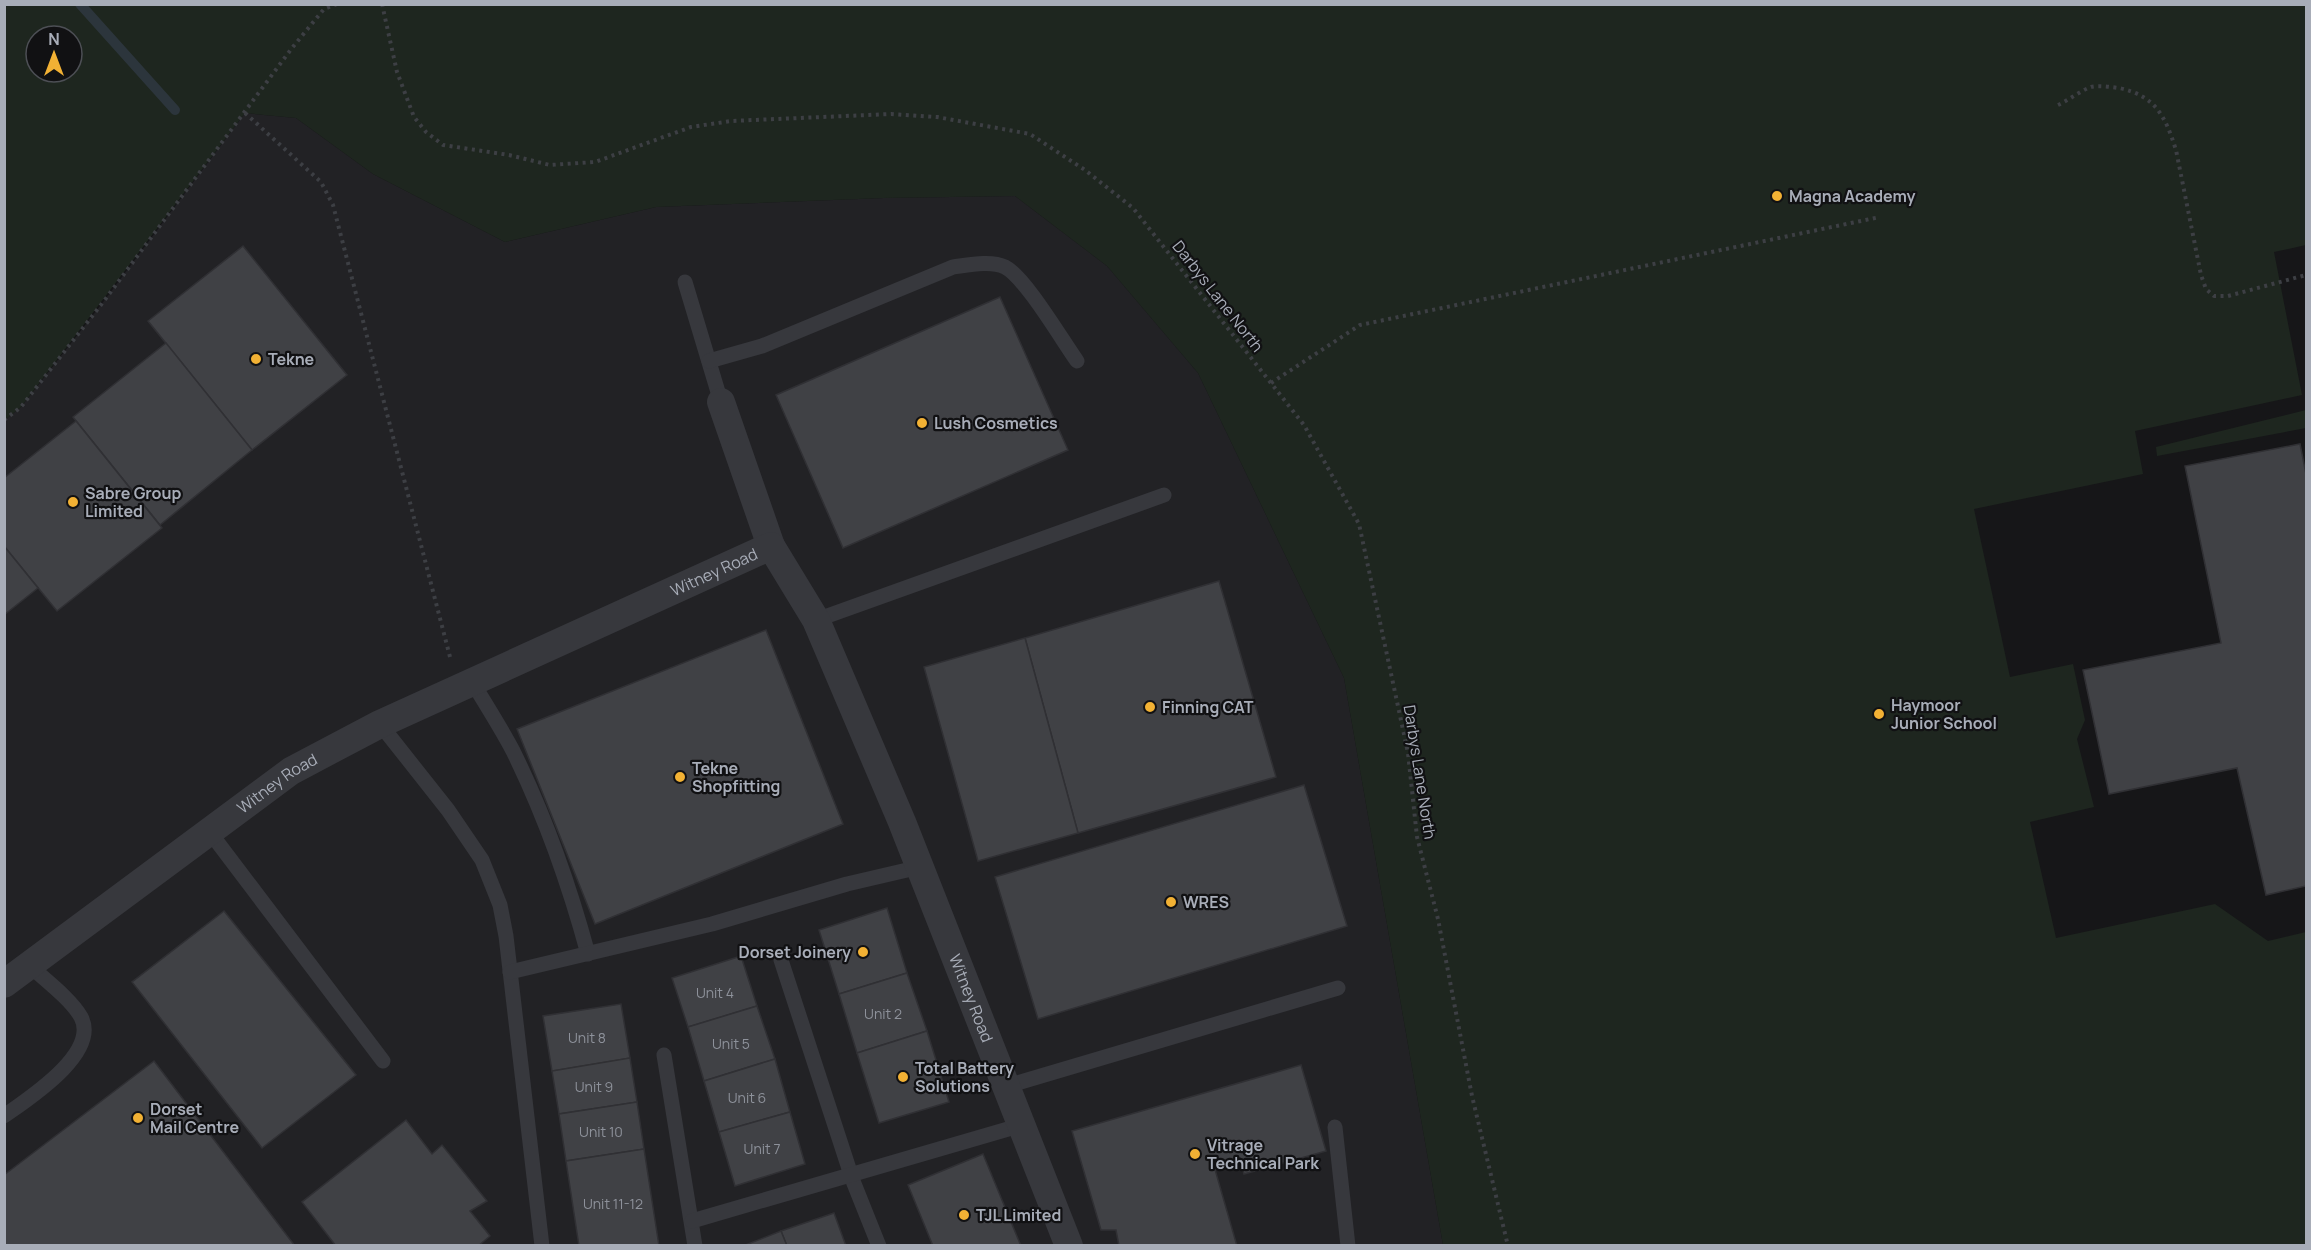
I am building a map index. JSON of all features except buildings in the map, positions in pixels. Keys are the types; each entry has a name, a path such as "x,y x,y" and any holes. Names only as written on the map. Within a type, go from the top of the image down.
{"street":[{"path":"721,402 771,546"},
{"name":"Witney Road","path":"4,984 291,771 380,724 771,546 816,620 920,867 1069,1245"}],"lane":[{"path":"709,361 762,346 953,267 979,264 1004,267 1021,280 1077,361"},
{"path":"685,282 721,402"},
{"path":"816,620 1164,495"},
{"path":"466,686 512,749 544,820 572,896 588,954"},
{"path":"380,724 448,810 482,860 500,905 542,1245"},
{"path":"209,831 382,1061"},
{"path":"510,972 712,924 847,884 920,867"},
{"path":"781,960 851,1174 879,1245"},
{"path":"4,1116 48,1083 76,1055 83,1037 82,1019 70,1004 29,965"},
{"path":"1007,1086 1338,988"},
{"path":"664,1055 695,1245"},
{"path":"692,1221 1022,1125"},
{"path":"1335,1127 1348,1245"}],"path":[{"path":"4,420 21,407 98,309 292,48 324,9 337,4"},
{"name":"Darbys Lane North","path":"382,4 397,72 414,117 426,132 443,145 508,155 550,165 595,162 691,127 731,121 891,114 937,117 1030,134 1084,170 1133,208 1304,425 1359,524 1408,753 1417,837 1438,918 1472,1096 1508,1245"},
{"path":"2058,105 2093,86 2114,87 2137,92 2158,108 2176,150 2200,276 2206,289 2214,296 2228,296 2307,275"},
{"path":"245,113 321,182 333,204 466,686"},
{"path":"1271,383 1360,325 1880,217"}],"shaded area":[{"path":"5,4 2306,5 2306,245 2274,252 2302,395 2135,431 2143,474 1974,509 2010,677 2073,664 2085,720 2077,739 2094,807 2030,822 2056,938 2215,904 2268,941 2306,932 2306,1245 1443,1245 1344,678 1198,373 1107,266 1015,196 884,198 656,207 505,242 373,174 296,118 245,113 21,407 5,420"},
{"path":"245,113 296,118 373,174 505,242 656,207 884,198 1015,196 1107,266 1198,373 1344,678 1443,1245 5,1246 5,420 21,407 104,301"},
{"path":"2306,410 2306,428 2157,456 2156,447"}],"waterway":[{"path":"80,4 175,110"}],"place":[{"name":"Magna Academy","path":"1777,196"},
{"name":"Tekne","path":"256,359"},
{"name":"Lush Cosmetics","path":"922,423"},
{"name":"Sabre Group Limited","path":"73,502"},
{"name":"Finning CAT","path":"1150,707"},
{"name":"Haymoor Junior School","path":"1879,714"},
{"name":"Tekne Shopfitting","path":"680,777"},
{"name":"WRES","path":"1171,902"},
{"name":"Dorset Joinery","path":"863,952"},
{"name":"Total Battery Solutions","path":"903,1077"},
{"name":"Dorset Mail Centre","path":"138,1118"},
{"name":"Vitrage Technical Park","path":"1195,1154"},
{"name":"TJL Limited","path":"964,1215"}]}
